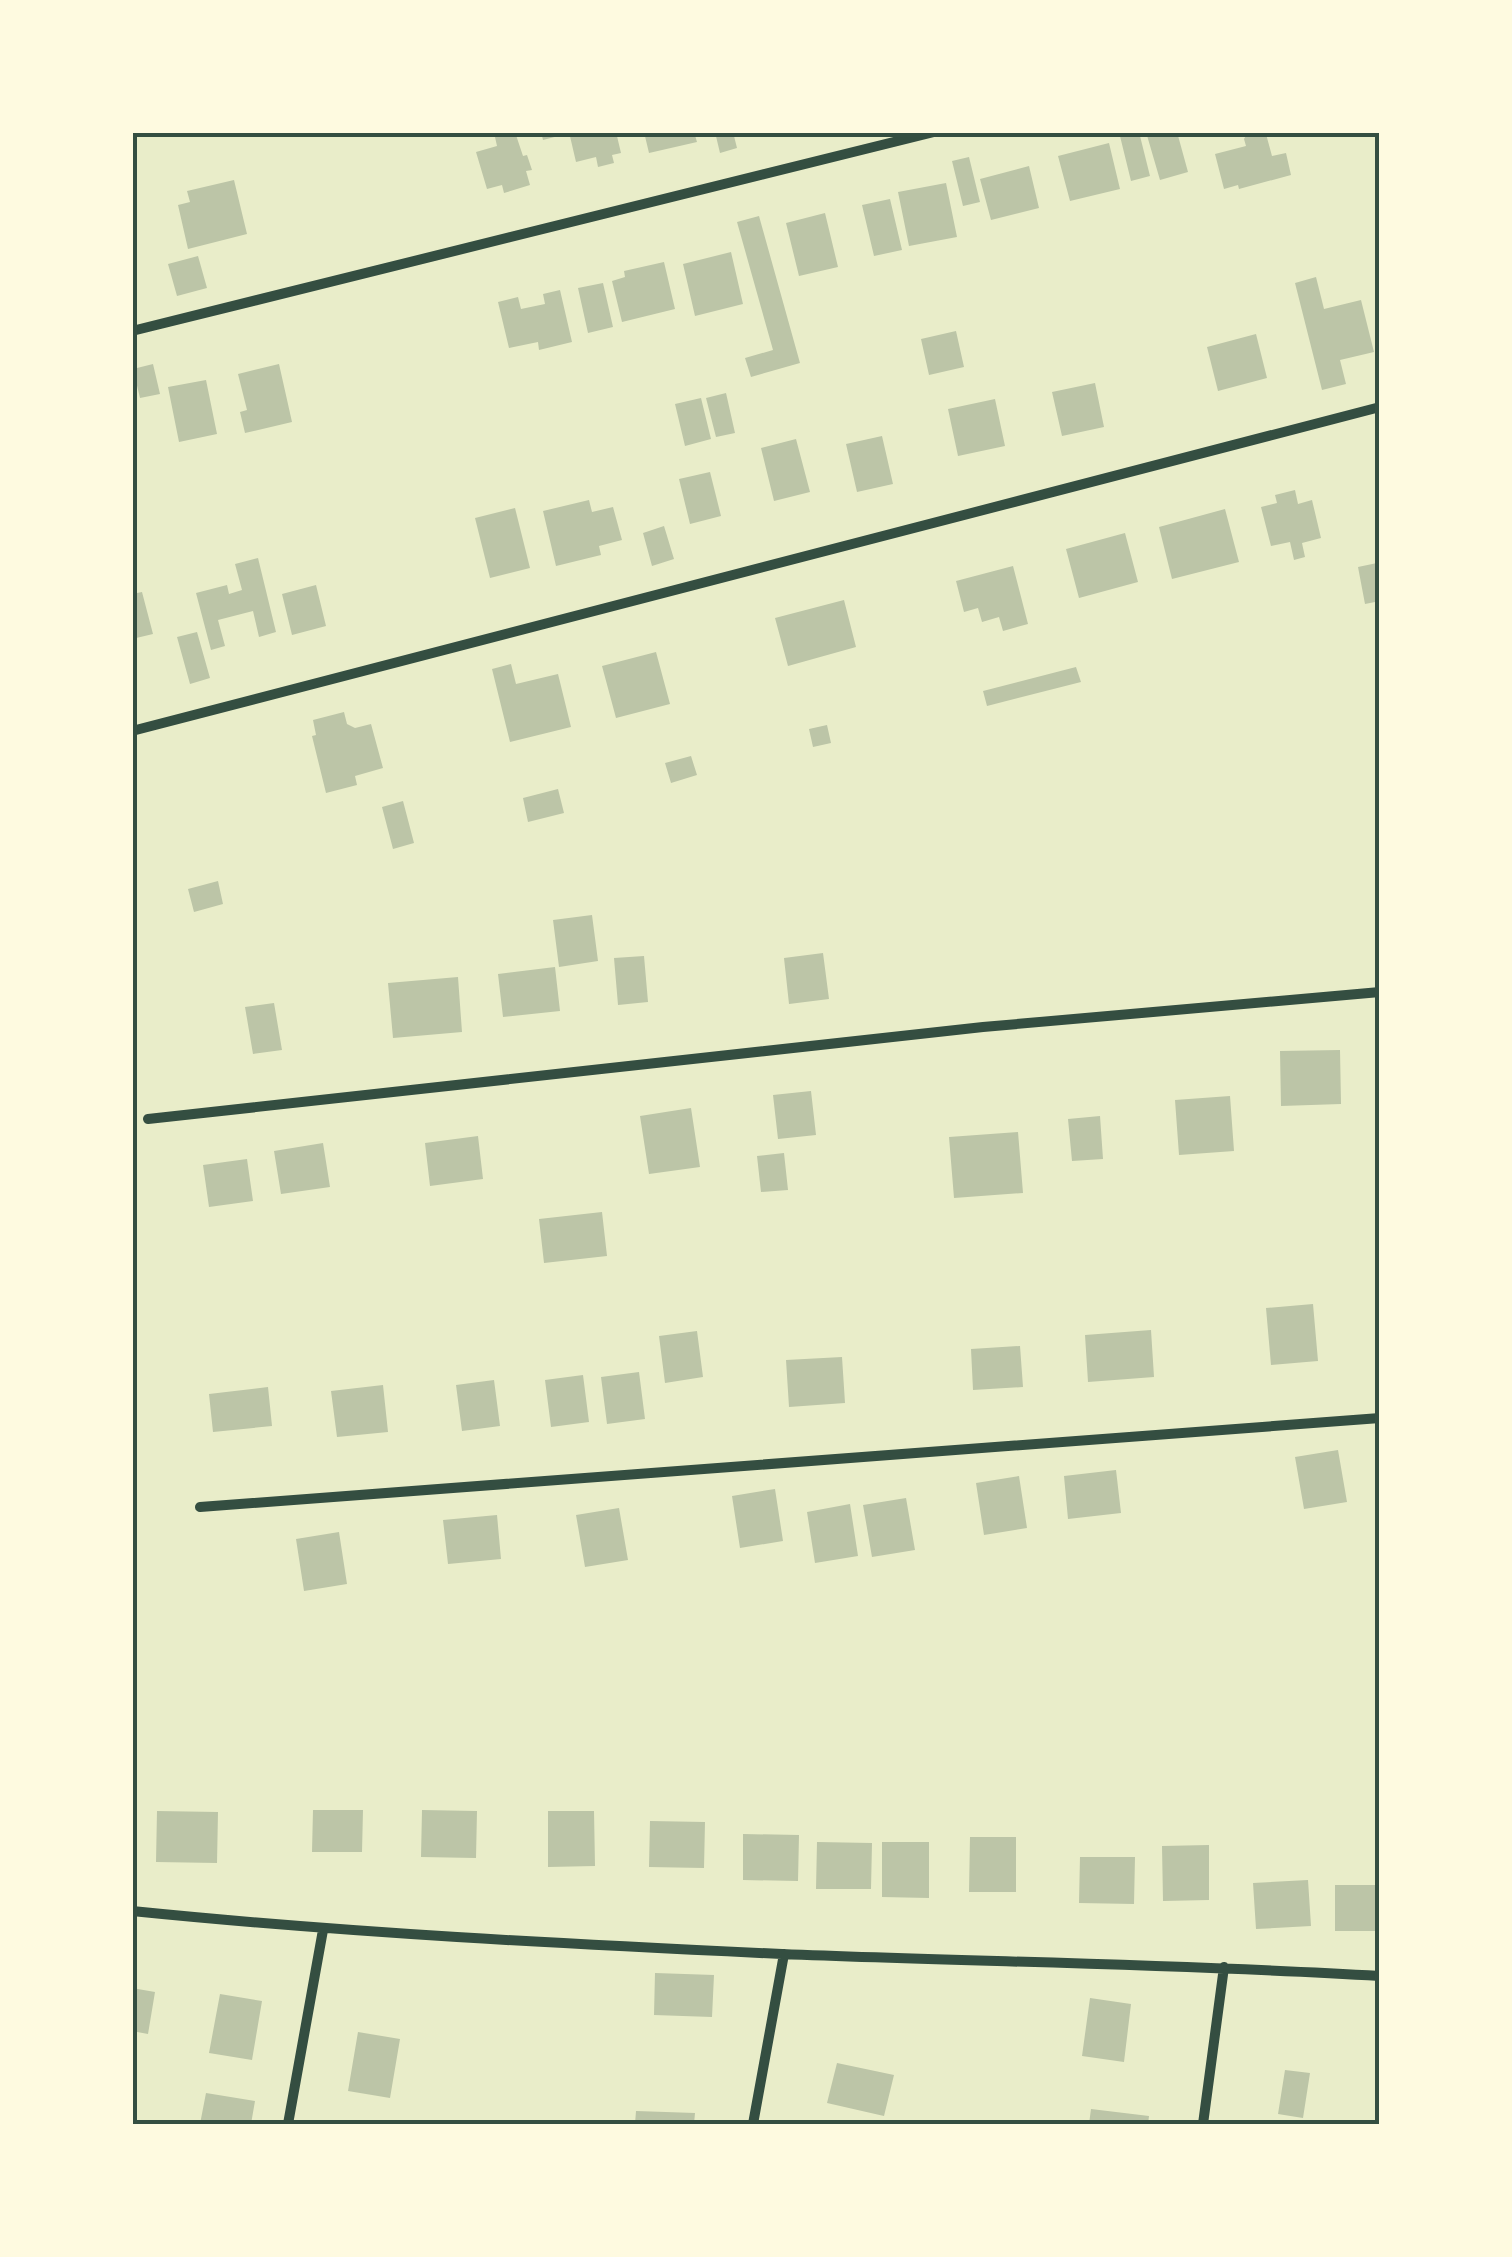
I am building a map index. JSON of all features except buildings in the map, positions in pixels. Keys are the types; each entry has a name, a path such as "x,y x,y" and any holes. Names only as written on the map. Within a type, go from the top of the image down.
{"street":[{"path":"132,331 934,132"},
{"path":"132,732 1380,407"},
{"path":"148,1119 983,1028 1380,992"},
{"path":"200,1508 1380,1418"},
{"path":"132,1912 322,1930 784,1954 1224,1967 1380,1976"},
{"path":"288,2124 322,1930"},
{"path":"754,2124 784,1954"},
{"path":"1203,2124 1224,1967"}]}
